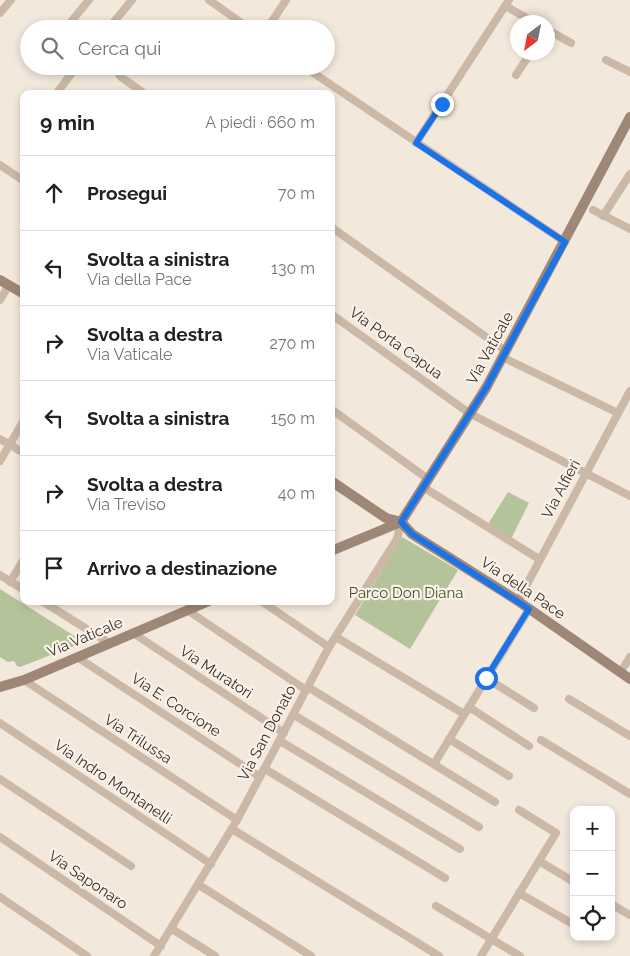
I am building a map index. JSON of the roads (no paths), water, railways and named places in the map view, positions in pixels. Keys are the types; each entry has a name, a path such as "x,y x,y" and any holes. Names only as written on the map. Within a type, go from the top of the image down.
{"street":[{"path":"0,13 11,0"},
{"path":"72,20 89,0"},
{"path":"115,20 132,0"},
{"path":"209,0 237,20"},
{"path":"273,20 286,0"},
{"path":"416,143 507,3 524,15"},
{"path":"555,34 571,43"},
{"path":"516,75 526,60"},
{"path":"606,60 630,72"},
{"path":"59,90 71,75"},
{"path":"119,75 139,90"},
{"path":"313,75 331,90"},
{"path":"335,93 416,143 565,242"},
{"name":"Via Vaticale","path":"401,522 486,388 630,117"},
{"path":"0,165 20,178"},
{"path":"603,216 630,174"},
{"path":"593,210 630,229"},
{"path":"335,230 504,354 618,413"},
{"path":"0,300 4,283 20,292"},
{"name":"Via Porta Capua","path":"335,317 469,413 630,496"},
{"name":"Via Alfieri","path":"518,601 630,391"},
{"path":"335,412 426,483 539,559"},
{"path":"0,461 20,427"},
{"path":"0,439 20,452"},
{"path":"335,486 386,518 401,522"},
{"path":"335,549 401,522"},
{"name":"Via della Pace","path":"401,522 412,534 518,601 630,679"},
{"name":"Via San Donato","path":"158,953 232,829 329,647 396,539 401,522"},
{"path":"10,582 20,566"},
{"path":"0,575 20,588"},
{"path":"48,605 109,643"},
{"name":"Via Vaticale","path":"0,687 24,680 199,605"},
{"path":"267,605 329,647"},
{"path":"434,764 529,609"},
{"path":"187,610 307,688 495,802"},
{"name":"Via Muratori","path":"133,633 284,733"},
{"path":"336,637 529,746"},
{"name":"Via E. Corcione","path":"77,657 260,777"},
{"path":"620,672 630,657"},
{"path":"486,678 534,708"},
{"name":"Via Trilussa","path":"24,680 237,820"},
{"path":"569,700 630,736"},
{"path":"294,715 479,827"},
{"name":"Via Indro Montanelli","path":"0,723 211,864"},
{"path":"449,739 509,776"},
{"path":"541,740 630,794"},
{"path":"280,741 460,849"},
{"path":"265,769 445,878"},
{"path":"0,779 131,866"},
{"path":"481,956 556,832 519,810"},
{"path":"232,829 439,956"},
{"name":"Via Saponaro","path":"0,837 158,953"},
{"path":"539,861 570,880"},
{"path":"199,885 311,956"},
{"path":"519,893 570,922"},
{"path":"0,897 87,956"},
{"path":"436,906 520,956"},
{"path":"615,906 630,915"},
{"path":"172,929 216,956"}],"park label":[{"name":"Parco Don Diana","path":"406,593"}]}
